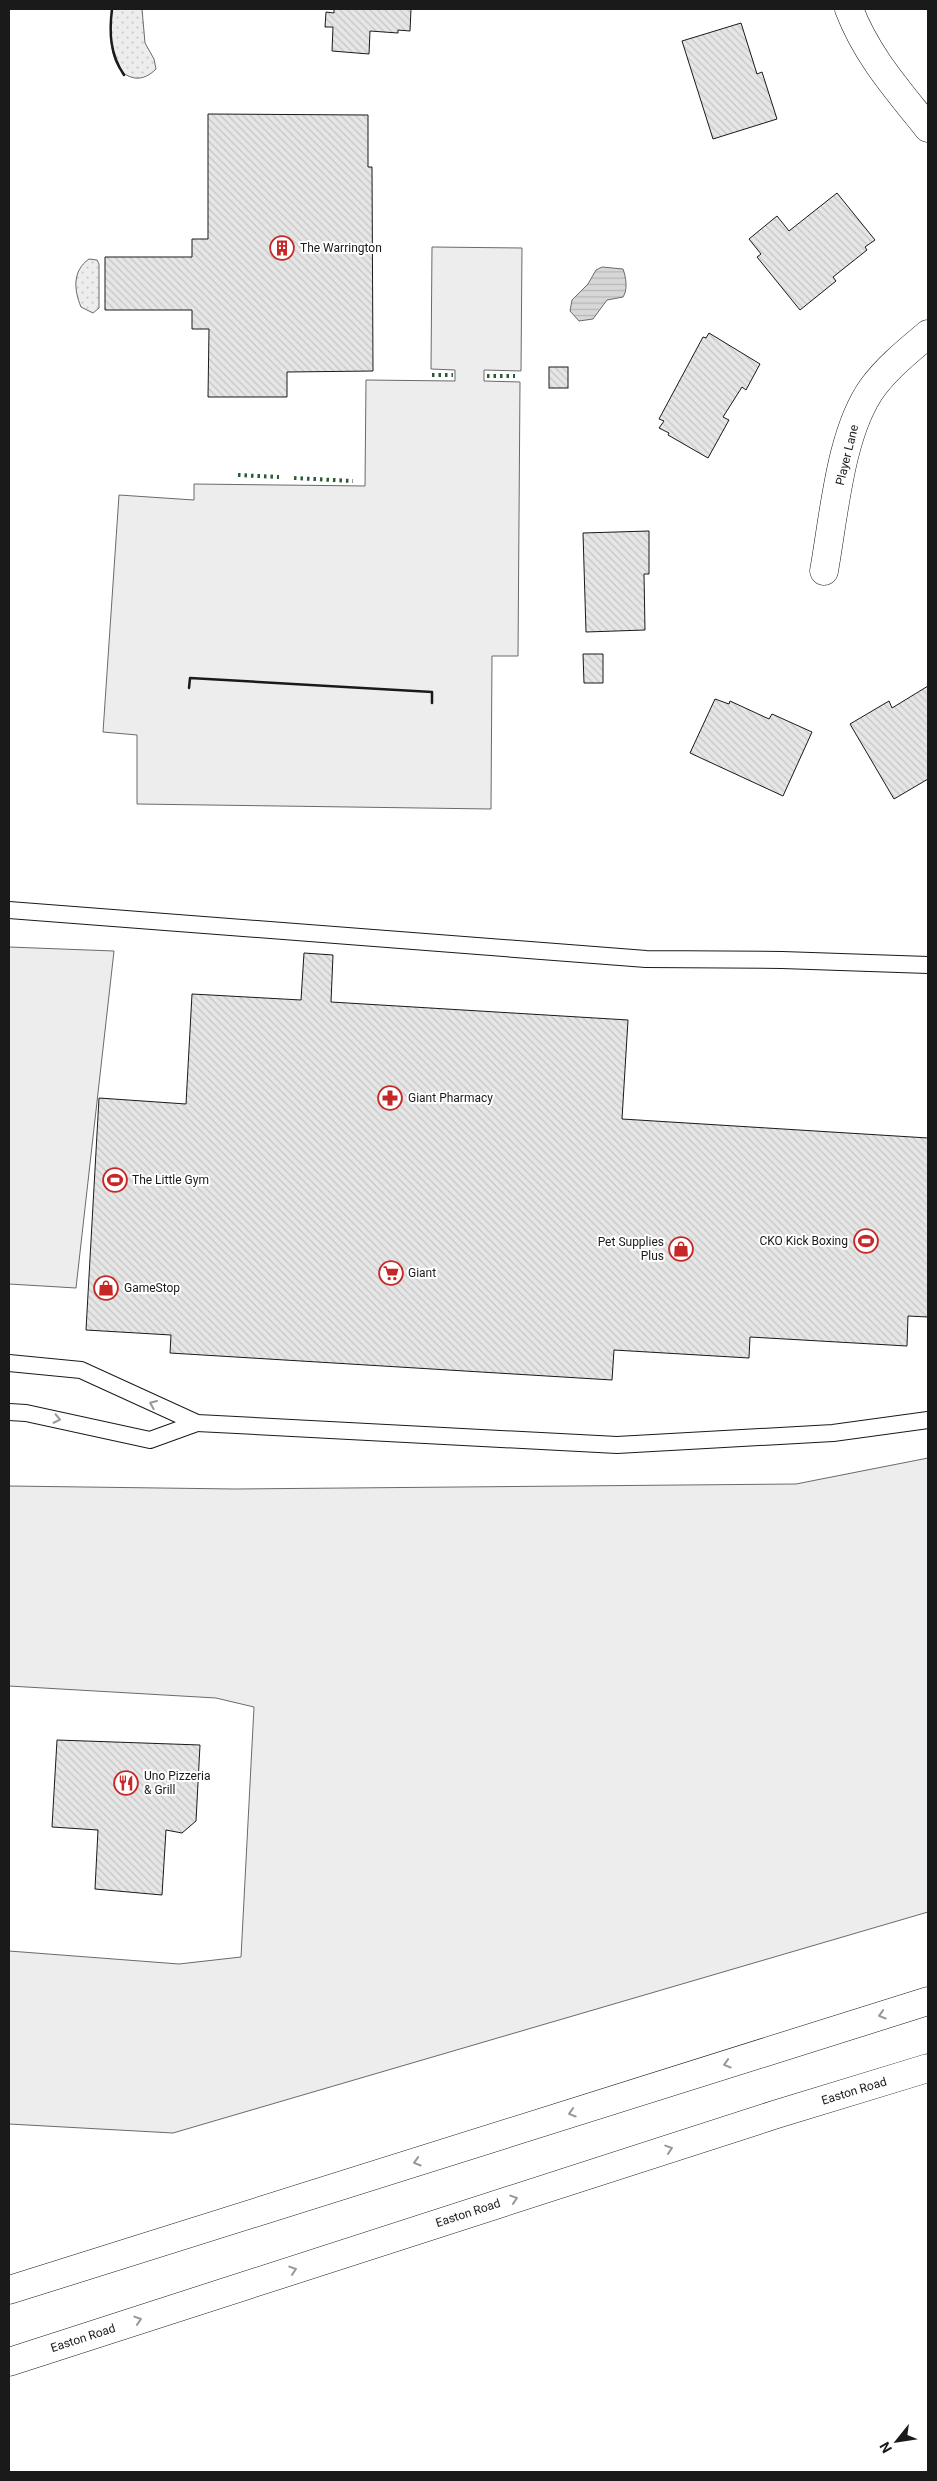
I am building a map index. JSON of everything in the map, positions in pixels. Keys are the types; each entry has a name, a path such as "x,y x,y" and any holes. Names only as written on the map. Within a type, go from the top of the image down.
{"main road":[{"path":"849,9 858,32 877,65 928,128"},
{"name":"Player Lane","path":"824,572 844,459 854,423 872,389 897,360 928,334"},
{"path":"9,2290 928,2000"},
{"name":"Easton Road","path":"9,2362 777,2114 928,2068"}],"lane":[{"path":"9,910 646,959 782,960 928,965"},
{"path":"9,1363 81,1370 197,1423 617,1445 832,1432 928,1420"},
{"path":"9,1412 26,1413 150,1440 197,1423"}],"shaded area":[{"path":"112,9 142,9 145,43 154,59 156,69 149,75 135,78 126,75 119,68 112,50"},
{"path":"432,247 522,248 521,371 484,370 484,381 520,382 518,656 492,656 491,809 137,804 137,735 103,732 119,495 194,500 194,484 365,486 366,380 455,381 455,370 431,369"},
{"path":"89,259 97,260 99,264 99,308 93,313 81,307 76,288 77,275 83,264"},
{"path":"602,267 623,269 626,283 625,294 623,297 607,300 593,319 579,321 570,311 572,300 588,284 596,270"},
{"path":"9,947 114,951 76,1288 9,1284"},
{"path":"928,1458 928,1912 173,2133 9,2124 9,1951 179,1964 241,1957 254,1707 216,1698 9,1686 9,1486 235,1489 796,1484"}],"building":[{"path":"334,9 411,9 410,31 398,30 398,33 370,31 369,54 332,51 333,27 325,27 326,12 334,13"},
{"path":"741,23 757,74 762,72 777,119 713,139 682,41"},
{"name":"The Warrington","path":"208,114 368,115 368,167 372,167 373,371 287,372 287,397 208,397 209,329 192,329 192,310 105,310 105,257 192,257 192,239 208,239"},
{"path":"837,193 875,240 865,247 867,250 833,277 836,281 800,310 757,257 761,254 749,239 777,216 789,231"},
{"path":"709,333 760,364 746,390 742,387 723,417 729,420 708,458 659,428 664,421 659,419 703,337 706,338"},
{"path":"549,367 568,367 568,388 549,388"},
{"path":"649,531 649,574 644,574 645,630 586,632 583,533"},
{"path":"583,654 603,654 603,683 584,683"},
{"path":"928,686 928,779 894,799 850,724 889,701 892,708"},
{"path":"715,699 729,704 730,701 769,719 772,714 812,732 783,796 690,753"},
{"path":"304,953 333,955 331,1002 628,1020 622,1119 928,1138 928,1317 908,1316 907,1346 750,1337 749,1358 614,1350 612,1380 170,1353 171,1335 86,1330 99,1098 186,1104 192,994 301,1000"},
{"name":"Uno Pizzeria & Grill","path":"57,1740 200,1745 196,1821 182,1833 166,1830 162,1895 95,1889 98,1830 52,1827"}],"hedge":[{"path":"432,375 453,375"},
{"path":"487,376 515,376"},
{"path":"238,475 279,477"},
{"path":"294,478 353,481"}],"wall":[{"path":"112,9 113,51 124,75"},
{"path":"189,688 190,678 432,692 432,703"}],"place":[{"name":"The Warrington","path":"282,248"},
{"name":"Giant Pharmacy","path":"390,1098"},
{"name":"The Little Gym","path":"115,1180"},
{"name":"CKO Kick Boxing","path":"866,1241"},
{"name":"Pet Supplies Plus","path":"681,1249"},
{"name":"Giant","path":"391,1273"},
{"name":"GameStop","path":"106,1288"},
{"name":"Uno Pizzeria & Grill","path":"126,1783"}]}
